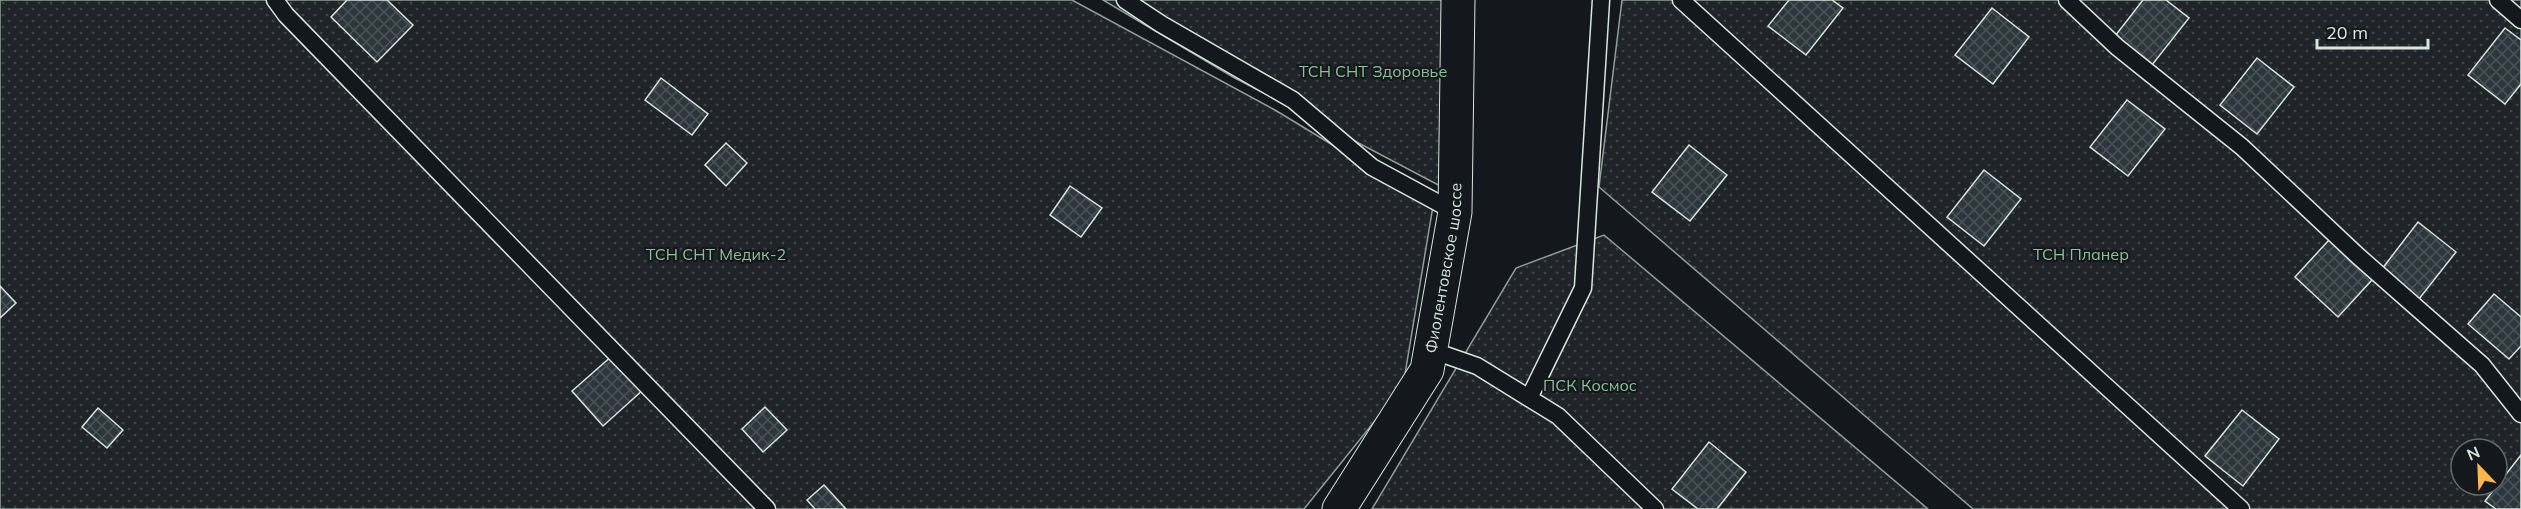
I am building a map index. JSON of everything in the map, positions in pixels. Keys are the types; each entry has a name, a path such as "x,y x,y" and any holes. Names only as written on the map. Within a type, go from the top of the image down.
{"main road":[{"name":"Фиолентовское шоссе","path":"1339,509 1427,370 1455,212 1458,0"}],"lane":[{"path":"275,0 286,15 766,509"},
{"path":"1125,0 1161,24 1293,100 1372,167 1455,212"},
{"path":"1529,398 1583,288 1601,0"},
{"path":"1682,0 2241,509"},
{"path":"2067,0 2117,47 2242,147 2358,256 2482,365 2521,414"},
{"path":"2498,0 2521,20"},
{"path":"1431,350 1477,366 1558,416 1655,509"}],"green space":[{"name":"ТСН СНТ Медик-2","path":"0,0 1072,0 1275,110 1433,206 1403,386 1304,509 0,509"},
{"name":"ТСН СНТ Здоровье","path":"1103,0 1444,0 1444,188 1233,77"},
{"name":"ТСН Планер","path":"1622,0 2521,0 2521,509 1973,509 1599,187"},
{"name":"ПСК Космос","path":"1604,235 1928,509 1372,509 1516,268"}],"building":[{"path":"347,0 387,0 413,25 377,62 331,17"},
{"path":"1789,0 1832,0 1843,8 1806,55 1768,26"},
{"path":"2143,0 2166,0 2189,18 2152,65 2115,36"},
{"path":"1992,8 2029,37 1993,84 1955,55"},
{"path":"2505,28 2521,40 2521,84 2505,104 2468,75"},
{"path":"2257,58 2294,87 2257,134 2220,105"},
{"path":"661,78 708,114 692,135 645,100"},
{"path":"2127,100 2165,129 2128,176 2090,147"},
{"path":"726,143 747,163 726,186 705,165"},
{"path":"1689,145 1727,175 1690,221 1652,192"},
{"path":"1984,170 2021,199 1984,246 1947,217"},
{"path":"1070,186 1102,208 1081,237 1050,215"},
{"path":"2418,222 2456,252 2419,299 2382,269"},
{"path":"2329,240 2372,280 2338,317 2295,277"},
{"path":"0,286 16,303 0,318"},
{"path":"2494,294 2521,317 2521,346 2509,359 2468,324"},
{"path":"613,355 644,389 603,426 572,391"},
{"path":"765,407 787,430 763,452 742,429"},
{"path":"98,408 123,430 107,448 82,427"},
{"path":"2242,410 2279,439 2243,486 2205,456"},
{"path":"1709,442 1746,472 1717,509 1698,509 1672,489"},
{"path":"2521,455 2521,509 2496,509 2485,501 2488,497 2509,497 2509,470"},
{"path":"824,485 846,509 815,509 807,500"}]}
